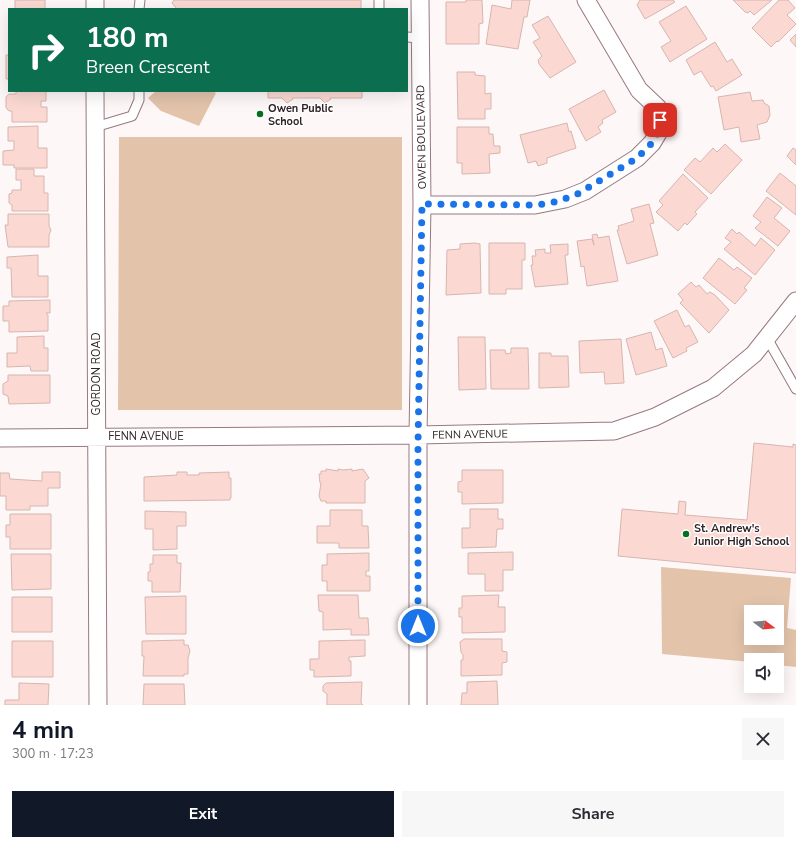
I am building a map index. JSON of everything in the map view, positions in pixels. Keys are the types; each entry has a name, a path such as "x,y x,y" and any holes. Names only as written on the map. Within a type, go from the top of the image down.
{"street":[{"name":"OWEN BOULEVARD","path":"418,705 418,436 422,204 414,38 420,0"},
{"path":"422,204 535,205 551,203 585,191 644,153 658,133 660,120 658,108 639,90 586,0"},
{"name":"GORDON ROAD","path":"95,92 98,705"},
{"name":"FENN AVENUE","path":"0,438 96,436 418,436 614,431 656,417 714,388 754,354 796,301"}],"lane":[{"path":"95,127 132,116 139,100 139,92"},
{"path":"767,338 796,389"}],"shaded area":[{"path":"155,92 216,93 199,126 161,111 148,98"},
{"path":"119,137 402,137 402,410 118,410"},
{"path":"661,567 791,578 787,628 796,630 796,667 784,666 784,653 744,653 744,661 662,654"}],"building":[{"path":"15,0 45,0 45,8 15,8"},
{"path":"174,0 361,0 361,8 176,8 172,3"},
{"path":"466,0 482,0 483,23 479,24 479,44 446,44 446,2 466,2"},
{"path":"512,0 530,0 527,17 524,17 518,49 486,44 492,5 511,9"},
{"path":"640,0 673,0 675,2 645,19 637,5"},
{"path":"733,0 772,0 754,15 750,11 748,13 745,12"},
{"path":"779,0 788,0 795,8 787,15 796,24 771,47 752,28"},
{"path":"686,6 707,39 670,62 661,47 671,41 659,22"},
{"path":"548,16 576,62 550,78 539,64 538,60 542,56 533,42 540,38 532,25"},
{"path":"796,34 796,47 790,40"},
{"path":"715,42 727,62 732,59 742,75 716,91 713,86 711,87 701,71 694,75 686,60"},
{"path":"6,55 8,55 8,79 6,79"},
{"path":"457,72 475,72 475,75 485,76 485,94 491,93 491,109 485,109 485,119 458,119"},
{"path":"604,90 616,112 602,120 603,123 598,127 601,132 586,141 569,109"},
{"path":"16,92 46,92 46,101 41,101 41,107 47,107 47,122 12,122 12,111 9,111 6,108 6,97 9,94 16,94"},
{"path":"268,92 362,92 362,98 330,98 331,99 325,103 320,98 292,98 293,99 287,103 282,98 268,98"},
{"path":"750,92 752,101 763,100 764,103 769,106 770,115 767,122 757,125 760,139 741,142 739,127 724,130 718,97"},
{"path":"567,123 576,148 547,158 547,163 538,166 536,161 528,163 520,135"},
{"path":"38,126 38,148 47,148 47,168 14,168 14,165 3,165 3,151 14,150 14,141 8,141 8,127"},
{"path":"457,127 489,127 489,134 493,134 494,146 500,146 500,153 489,154 490,173 462,174 462,163 457,163"},
{"path":"725,144 742,160 711,194 684,170 695,158 700,162 713,148 717,152"},
{"path":"793,148 796,150 796,165 787,156"},
{"path":"16,169 34,169 34,176 44,176 44,193 48,193 48,211 12,211 12,205 9,203 9,194 12,193 12,190 21,190 21,180 16,180"},
{"path":"780,173 796,186 796,215 766,191"},
{"path":"683,174 708,198 695,212 697,214 687,225 685,223 678,231 656,212 663,205 659,201"},
{"path":"767,197 782,208 774,218 790,231 778,246 755,228 761,222 753,216"},
{"path":"649,204 654,223 650,224 658,255 627,264 617,230 619,230 618,226 634,221 631,209"},
{"path":"8,214 49,214 49,226 51,230 49,235 49,247 8,247 5,225 8,225"},
{"path":"732,229 737,234 739,232 755,246 761,238 775,250 755,275 724,249 731,242 725,238"},
{"path":"597,234 598,238 609,236 618,281 587,286 584,266 581,267 577,241 592,239 594,245 592,235"},
{"path":"489,243 525,243 525,260 522,260 522,289 506,289 506,294 489,294"},
{"path":"460,244 480,244 481,293 446,295 447,250 460,249"},
{"path":"568,244 568,255 565,255 568,284 535,287 531,265 533,265 532,256 536,256 535,250 545,249 545,253 551,253 550,245"},
{"path":"38,255 38,276 48,276 48,297 12,297 11,268 7,268 7,257"},
{"path":"719,258 734,270 737,267 752,278 744,288 747,290 735,304 703,278"},
{"path":"691,282 696,287 699,285 707,294 710,292 715,295 729,310 709,333 680,303 683,300 678,294"},
{"path":"50,300 50,313 46,313 48,315 48,331 9,332 9,321 3,321 3,306 9,306 9,301"},
{"path":"677,310 685,327 689,325 698,342 686,348 687,351 673,358 654,321"},
{"path":"651,332 656,350 662,348 667,366 636,375 626,339"},
{"path":"44,336 44,348 48,348 48,371 31,371 30,366 7,367 7,353 17,353 17,337"},
{"path":"458,337 485,337 486,389 459,390"},
{"path":"621,339 624,383 605,384 604,372 580,373 579,341"},
{"path":"511,348 528,348 529,389 491,389 490,350 505,350 506,354 511,353"},
{"path":"539,353 551,353 551,356 568,356 569,387 539,388"},
{"path":"8,375 50,375 50,403 9,404 8,396 3,394 3,384 8,381"},
{"path":"754,443 793,447 793,444 796,445 796,573 618,556 622,509 678,514 679,501 686,502 685,515 747,520"},
{"path":"326,469 338,471 338,469 352,469 352,471 363,469 369,478 365,481 365,503 326,503 326,501 321,501 319,496 321,483 319,474 321,474 321,471 326,471"},
{"path":"462,470 503,470 503,503 462,504 462,492 458,492 458,482 462,481"},
{"path":"42,472 60,472 60,488 48,488 48,506 30,506 30,510 6,510 6,496 0,496 0,473 9,473 10,479 42,481"},
{"path":"177,472 187,472 187,475 199,475 199,473 229,472 229,478 231,478 230,500 144,501 144,477 177,475"},
{"path":"470,509 498,509 498,519 503,519 503,529 497,529 496,547 462,548 462,528 470,528"},
{"path":"330,510 362,510 362,526 368,526 369,548 339,548 339,543 317,543 317,526 330,526"},
{"path":"145,511 186,512 186,526 177,526 177,549 153,550 153,529 145,529"},
{"path":"10,514 51,514 51,549 10,549 10,537 6,537 6,525 10,525"},
{"path":"513,552 513,570 503,570 503,591 485,591 485,574 468,574 468,553"},
{"path":"369,553 369,571 366,571 366,576 370,576 370,591 327,591 327,581 322,581 322,565 327,565 327,554"},
{"path":"11,554 51,554 51,589 12,590"},
{"path":"153,555 177,555 177,563 181,563 180,592 152,592 152,581 148,581 148,572 150,572 150,564 153,564"},
{"path":"318,595 358,595 359,618 368,618 369,635 351,635 351,629 323,630 323,612 319,611"},
{"path":"499,595 498,607 505,607 505,632 462,633 462,617 459,617 459,608 462,608 462,596"},
{"path":"186,596 186,634 146,634 145,597"},
{"path":"12,597 52,597 52,632 12,632"},
{"path":"464,639 502,639 502,651 507,652 507,662 502,663 502,675 461,676 461,660 463,660 463,655 461,652 460,642"},
{"path":"184,640 184,645 188,645 190,651 188,658 188,674 184,674 184,676 143,676 144,656 142,656 142,641"},
{"path":"365,640 365,656 349,657 349,661 351,661 351,676 314,677 314,670 310,670 310,659 319,659 319,641"},
{"path":"12,641 53,641 53,677 12,677"},
{"path":"497,681 498,705 461,705 462,693 467,693 467,682"},
{"path":"362,682 361,703 363,705 327,705 327,694 323,691 323,686 326,683"},
{"path":"19,683 49,684 48,705 5,705 5,700 19,700"},
{"path":"144,684 184,684 185,705 143,705"}],"place":[{"name":"Owen Public School","path":"260,114"},
{"name":"St. Andrew's Junior High School","path":"686,534"}],"route":[{"path":"418,626 418,444 422,204 535,205 565,199 585,191 644,153 658,133 660,120"}]}
